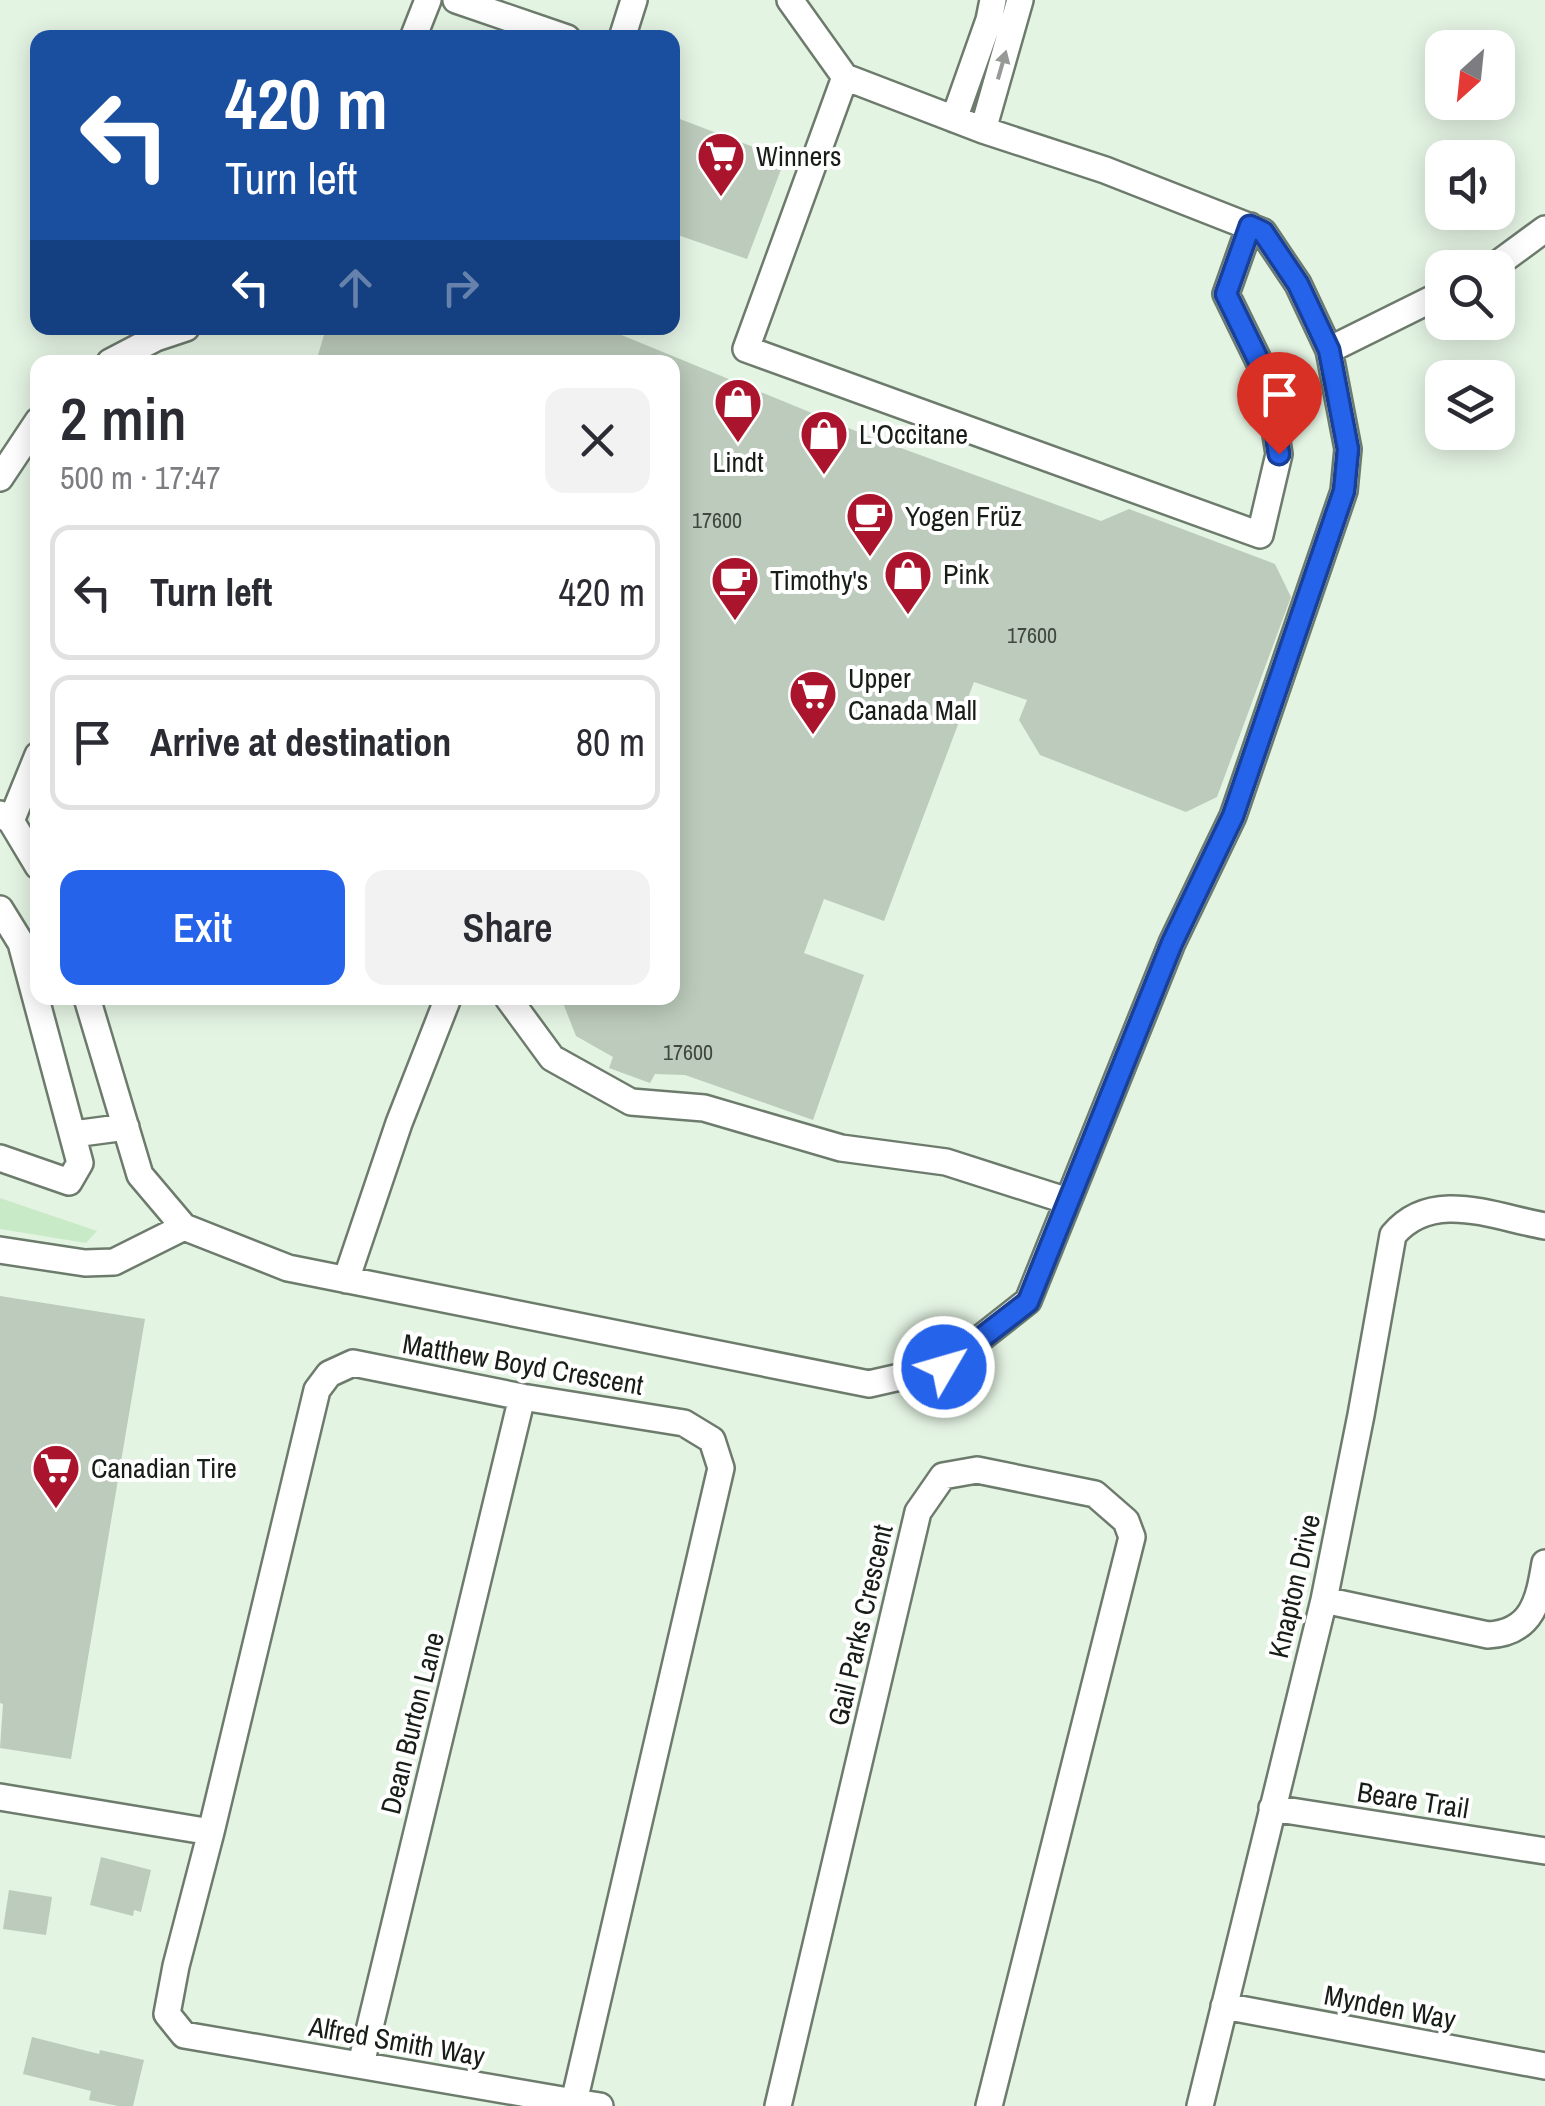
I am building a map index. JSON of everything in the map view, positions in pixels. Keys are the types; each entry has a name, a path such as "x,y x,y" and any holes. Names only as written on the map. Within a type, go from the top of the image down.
{"street":[{"path":"415,30 428,0"},
{"path":"456,0 511,9 552,30"},
{"path":"625,30 634,0"},
{"path":"89,1005 140,1175 184,1227 288,1268 869,1384 944,1367 1028,1302 1172,943 1233,816 1344,491 1348,449 1329,350 1289,271 1263,232 1105,170 983,130 846,77 790,0"},
{"path":"954,119 993,0"},
{"path":"983,130 1020,0"},
{"path":"846,77 746,349 1260,534 1279,454 1267,378 1226,294 1250,226"},
{"path":"1515,252 1545,230"},
{"path":"1329,350 1425,302"},
{"path":"141,355 174,335"},
{"path":"0,478 30,433"},
{"path":"30,773 5,818 30,854"},
{"path":"0,909 21,944 30,976"},
{"path":"0,1158 68,1182 80,1162 38,1005"},
{"path":"346,1280 399,1123 445,1005"},
{"path":"513,1005 552,1058 631,1102 704,1108 841,1148 946,1162 1068,1201"},
{"path":"74,1134 126,1127"},
{"name":"Knapton Drive","path":"1200,2106 1324,1600 1392,1235 1406,1219 1444,1208 1468,1209 1545,1226"},
{"path":"0,1250 86,1263 114,1262 184,1227"},
{"name":"Matthew Boyd Crescent","path":"184,2035 167,2014 176,1966 317,1390 329,1374 353,1363 522,1397 684,1423 712,1440 721,1468 574,2102"},
{"name":"Dean Burton Lane","path":"361,2064 522,1397"},
{"name":"Gail Parks Crescent","path":"778,2106 918,1512 943,1476 977,1470 1095,1494 1126,1521 1132,1537 989,2106"},
{"path":"1324,1600 1488,1635 1502,1634 1532,1612 1539,1600 1545,1563"},
{"path":"0,1797 211,1832"},
{"name":"Beare Trail","path":"1272,1808 1545,1851"},
{"name":"Mynden Way","path":"1224,2006 1545,2066"},
{"name":"Alfred Smith Way","path":"184,2035 600,2106"}],"green space":[{"path":"0,1198 97,1231 86,1243 0,1229"}],"building":[{"name":"Winners","path":"680,119 785,159 747,259 680,236"},
{"name":"Upper Canada Mall","path":"324,335 621,335 670,355 318,355"},
{"name":"Upper Canada Mall","path":"680,359 868,436 1101,521 1129,509 1275,564 1291,597 1217,797 1186,812 1040,755 1019,720 1027,700 974,682 884,921 824,899 804,953 864,975 813,1120 685,1075 655,1074 650,1083 609,1068 613,1057 576,1036 564,1005 680,1005"},
{"name":"Canadian Tire","path":"0,1296 145,1319 71,1759 0,1748"},
{"path":"101,1857 151,1870 141,1912 134,1910 133,1916 90,1905"},
{"path":"9,1890 52,1897 46,1935 3,1929"},
{"path":"32,2037 99,2054 100,2050 144,2060 133,2106 89,2100 91,2091 23,2074"}],"place":[{"name":"Winners","path":"721,198"},
{"name":"Lindt","path":"738,444"},
{"name":"L'Occitane","path":"824,476"},
{"name":"Yogen Früz","path":"870,558"},
{"name":"Pink","path":"908,616"},
{"name":"Timothy's","path":"735,622"},
{"name":"Upper Canada Mall","path":"813,736"},
{"name":"Canadian Tire","path":"56,1510"}],"route":[{"path":"944,1367 1028,1302 1172,943 1233,816 1344,491 1348,449 1329,350 1298,284 1263,232 1250,226 1226,294 1267,378 1279,454"}]}
